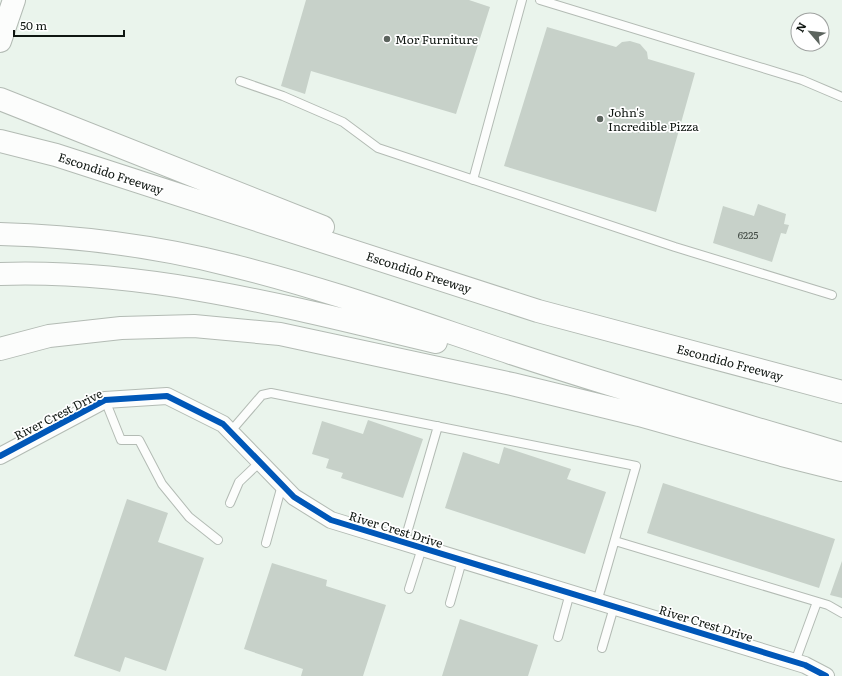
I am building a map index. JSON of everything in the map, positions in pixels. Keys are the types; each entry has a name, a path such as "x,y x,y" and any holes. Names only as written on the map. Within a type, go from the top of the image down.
{"highway":[{"path":"0,41 14,0"},
{"path":"0,99 538,311"},
{"name":"Escondido Freeway","path":"0,142 56,155 538,311 842,392"},
{"path":"0,234 31,235 108,242 230,265 303,285 589,378 842,454"},
{"path":"0,274 26,273 98,277 221,293 589,378"},
{"path":"0,348 49,336 121,328 194,326 280,334 512,384 639,415 782,456 842,470"}],"street":[{"name":"River Crest Drive","path":"0,456 105,400 167,396 223,424 294,497 331,520 795,662 826,676"}],"lane":[{"path":"473,180 522,0"},
{"path":"540,0 802,80 842,97"},
{"path":"240,81 283,96 344,122 378,148 675,247 832,295"},
{"path":"231,431 262,395 271,392 636,466 597,602"},
{"path":"105,400 121,440 139,440 162,484 189,516 218,540"},
{"path":"404,543 438,426"},
{"path":"230,503 239,482 260,462"},
{"path":"266,543 282,485"},
{"path":"615,541 828,605 842,614"},
{"path":"409,589 422,548"},
{"path":"450,603 462,561"},
{"path":"558,637 570,593"},
{"path":"795,662 817,602"},
{"path":"602,648 614,607"}],"building":[{"name":"Mor Furniture","path":"306,0 469,0 490,7 456,114 311,71 305,94 281,86"},
{"name":"John's Incredible Pizza","path":"547,27 616,47 622,42 630,41 640,44 647,52 648,59 695,73 656,212 504,166"},
{"path":"758,204 786,214 784,224 789,225 786,234 781,233 772,262 713,243 723,206 754,216"},
{"path":"368,420 423,439 403,498 341,478 343,473 326,468 329,459 312,454 322,421 363,434"},
{"path":"504,447 571,469 567,479 606,492 585,554 445,508 463,452 499,464"},
{"path":"663,483 835,539 819,588 647,533"},
{"path":"127,499 168,513 158,542 204,558 166,671 125,657 120,672 74,656"},
{"path":"842,561 842,598 830,595"},
{"path":"272,563 327,580 326,586 386,605 363,676 301,676 303,669 244,649"},
{"path":"460,619 538,645 528,676 442,676"}],"cycle path":[{"path":"0,456 105,400 167,396 223,424 294,497 331,520 805,665 826,676"}],"place":[{"name":"Mor Furniture","path":"387,39"},
{"name":"John's Incredible Pizza","path":"600,119"}]}
